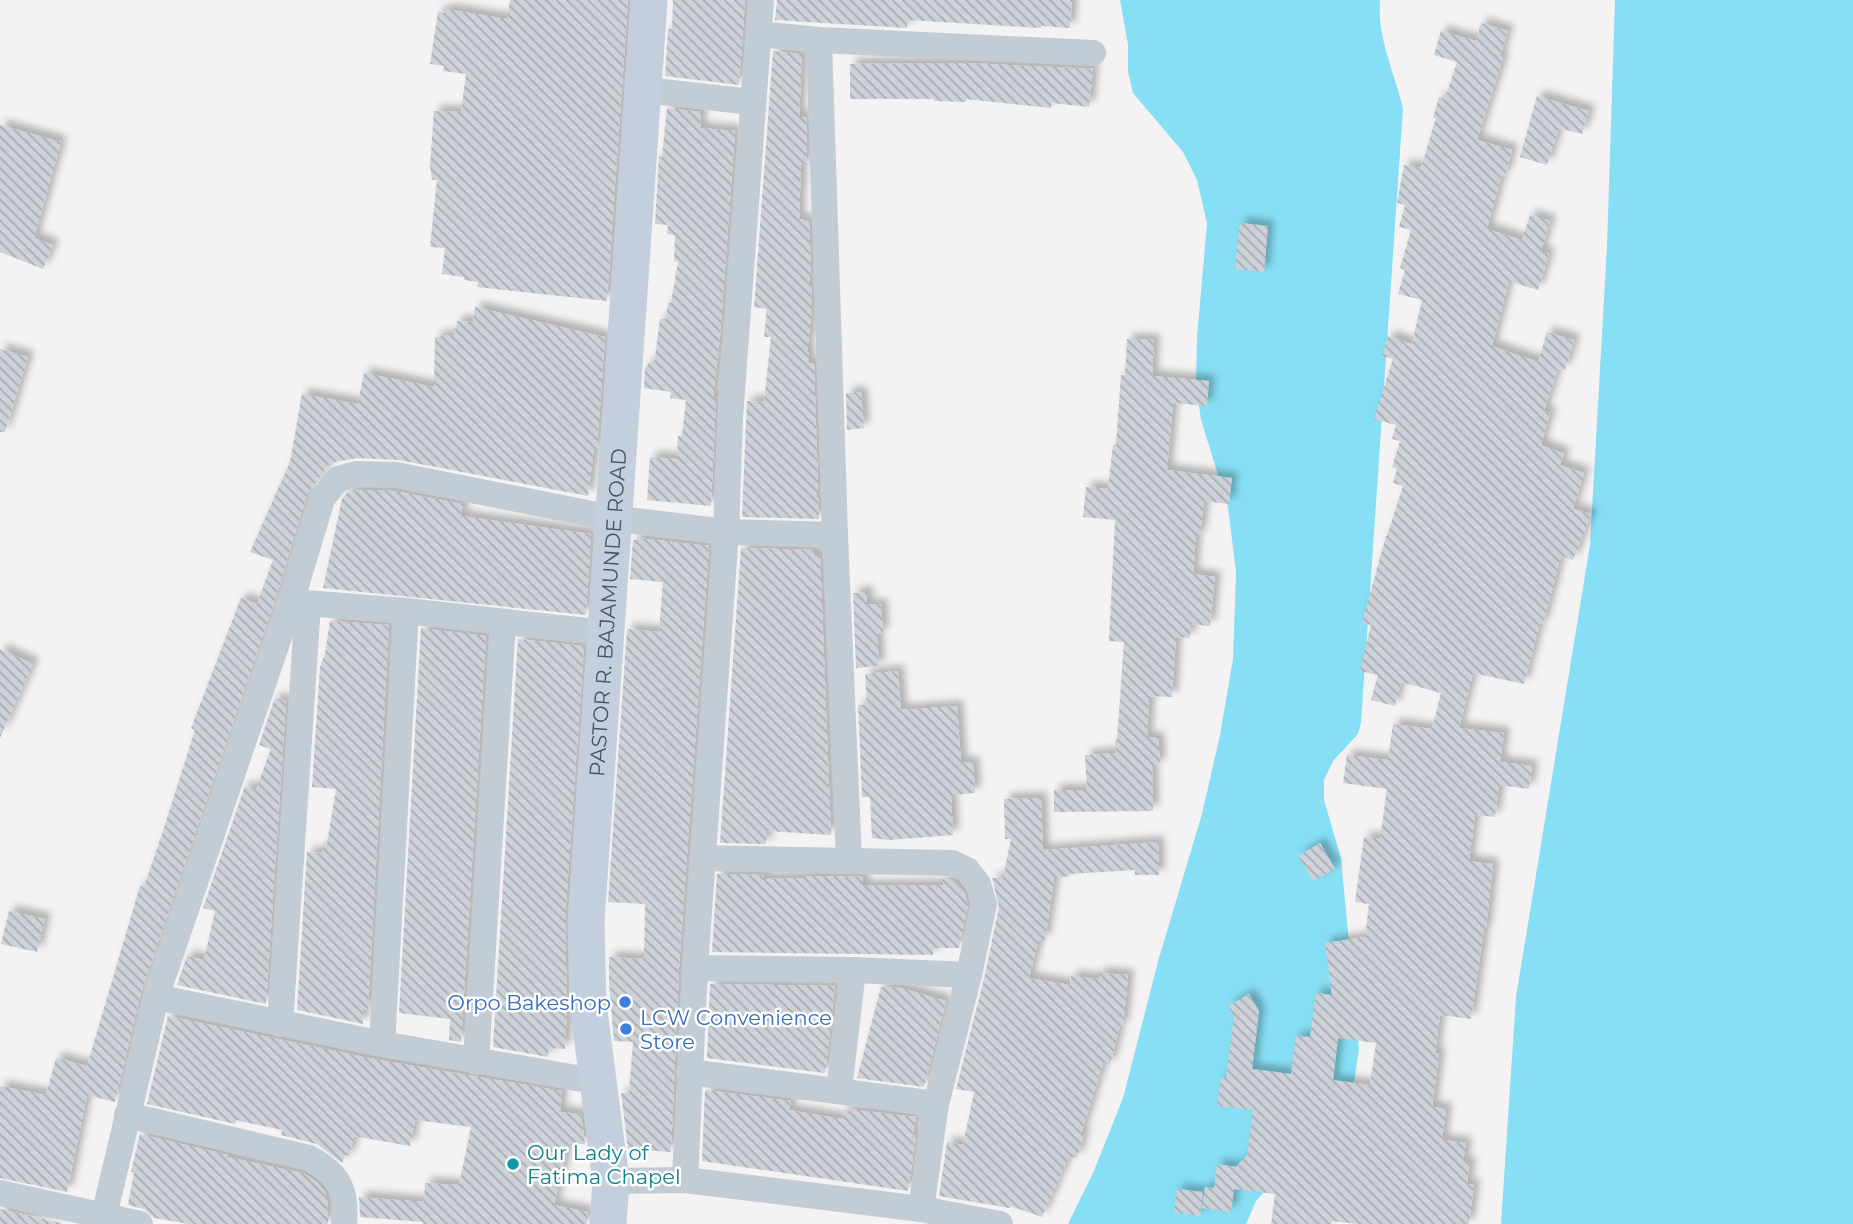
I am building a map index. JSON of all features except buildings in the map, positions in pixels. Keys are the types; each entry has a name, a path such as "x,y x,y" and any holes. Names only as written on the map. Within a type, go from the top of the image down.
{"street":[{"name":"PASTOR R. BAJAMUNDE ROAD","path":"608,1224 611,1181 588,1004 586,922 612,518 645,90 649,0"},
{"path":"685,1180 695,968 726,532 730,418 761,0"},
{"path":"758,34 819,40 1093,53"},
{"path":"819,40 835,535 849,860"},
{"path":"645,90 752,103"},
{"path":"103,1220 156,997 300,603 322,499 338,479 356,474 396,475 612,518 726,532 835,535"},
{"path":"300,603 406,611 606,633"},
{"path":"280,1024 300,603"},
{"path":"382,1044 406,611"},
{"path":"475,1062 503,622"},
{"path":"702,858 952,863 967,870 978,884 984,904 936,1104 921,1209"},
{"path":"695,968 969,975"},
{"path":"839,1091 853,970"},
{"path":"156,997 475,1062 599,1082"},
{"path":"689,1072 936,1104"},
{"path":"127,1115 309,1158 327,1167 338,1180 346,1204 344,1224"},
{"path":"611,1181 685,1180 921,1209 1000,1224"},
{"path":"0,1193 103,1220 140,1224"}],"water":[{"path":"1120,0 1380,0 1381,28 1403,108 1361,723 1358,734 1333,761 1324,780 1324,800 1341,858 1359,1049 1352,1097 1256,1201 1246,1224 1068,1224 1093,1173 1123,1098 1159,958 1202,814 1220,735 1233,659 1236,572 1228,507 1201,420 1196,383 1207,223 1197,180 1183,152 1133,93"},
{"path":"1615,0 1853,0 1853,1224 1501,1224 1516,997 1590,545 1607,246"}],"place":[{"name":"Orpo Bakeshop","path":"625,1002"},
{"name":"LCW Convenience Store","path":"626,1029"},
{"name":"Our Lady of Fatima Chapel","path":"513,1164"}]}
